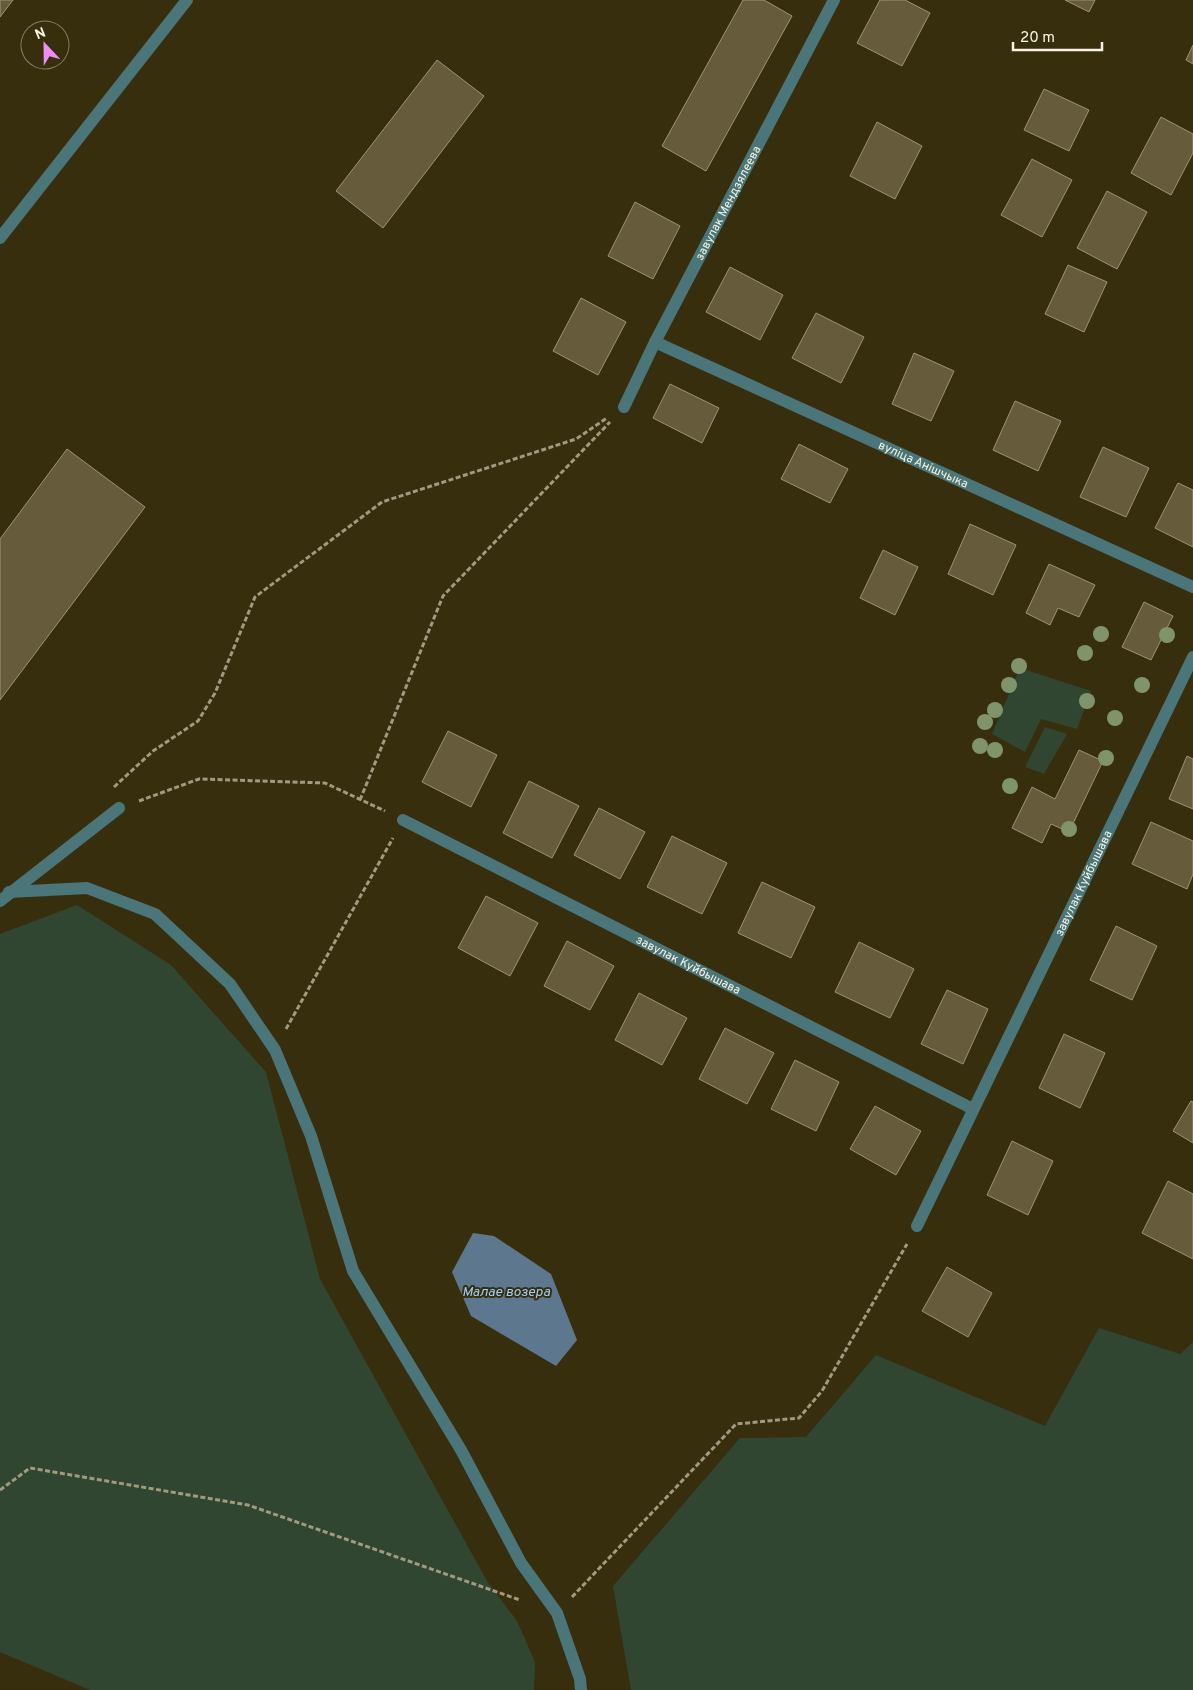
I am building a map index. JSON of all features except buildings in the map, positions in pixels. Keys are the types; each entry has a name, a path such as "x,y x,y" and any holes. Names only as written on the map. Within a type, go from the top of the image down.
{"street":[{"path":"0,238 187,0"},
{"name":"завулак Мендзялеева","path":"624,407 655,342 834,0"},
{"name":"вуліца Анішчыка","path":"655,342 1193,587"},
{"name":"завулак Куйбышава","path":"917,1226 1193,657"},
{"path":"5,896 119,808"},
{"name":"завулак Куйбышава","path":"404,820 973,1109"},
{"path":"5,896 86,888 155,914 230,984 275,1050 311,1136 353,1271 461,1450 521,1564 557,1613 580,1680 581,1690"}],"path":[{"path":"113,788 154,752 198,721 215,693 255,597 382,502 576,440 624,407"},
{"path":"360,800 443,596 624,407"},
{"path":"119,808 199,779 325,783 404,820 275,1050"},
{"path":"0,1490 30,1468 248,1505 557,1613 736,1424 798,1418 822,1391 917,1226"}],"green space":[{"path":"1020,668 1091,691 1077,729 1041,719 1025,752 992,734"},
{"path":"1045,727 1067,734 1044,774 1025,767"},
{"path":"77,905 171,965 266,1072 320,1279 487,1581 517,1621 535,1662 534,1690 90,1690 0,1652 0,934"},
{"path":"1099,1328 1180,1354 1193,1342 1193,1690 631,1690 613,1586 740,1438 806,1437 876,1355 1045,1426"}],"water":[{"name":"Малае возера","path":"473,1233 494,1236 551,1274 577,1340 556,1366 471,1316 452,1272"}]}
